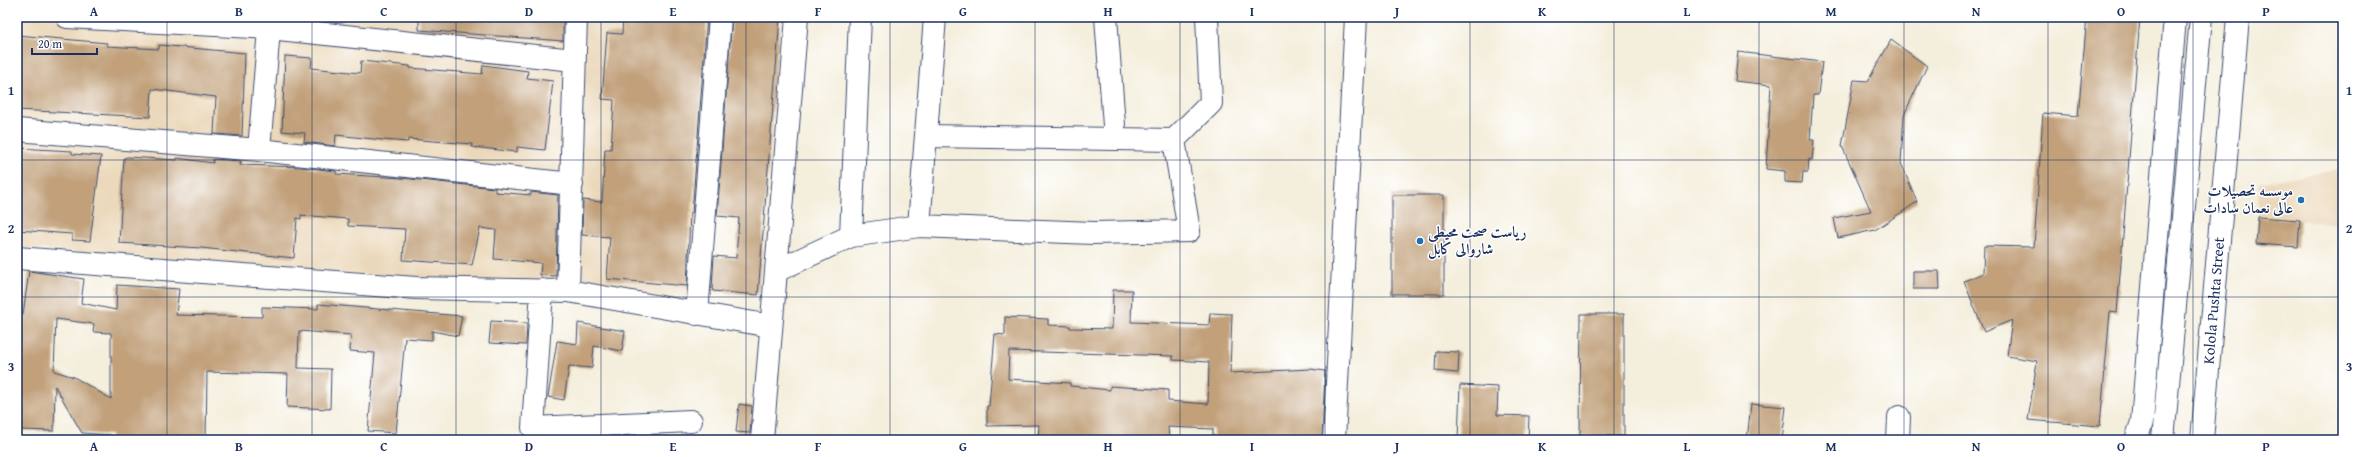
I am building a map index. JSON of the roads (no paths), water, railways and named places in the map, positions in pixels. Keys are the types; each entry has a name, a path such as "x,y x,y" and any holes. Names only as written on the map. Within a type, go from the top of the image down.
{"main road":[{"path":"67,17 270,22 574,60"},
{"path":"568,291 576,17"},
{"path":"697,314 720,17"},
{"path":"762,440 797,17"},
{"path":"851,236 860,17"},
{"path":"919,226 935,17"},
{"path":"1106,17 1115,139"},
{"path":"926,136 1174,140 1211,103 1207,17"},
{"path":"1334,440 1356,17"},
{"path":"2136,440 2142,422 2175,17"},
{"path":"2163,440 2201,17"},
{"name":"Kolola Pushta Street","path":"2202,440 2238,17"},
{"path":"259,150 270,22"},
{"path":"17,130 259,150 572,184"},
{"path":"776,271 851,236 919,226 1093,233 1189,231 1174,140"},
{"path":"17,258 416,288 568,291 771,326"},
{"path":"542,290 533,428 691,421"},
{"path":"1898,440 1899,417"}],"place":[{"name":"موسسه تحصیلات عالی نعمان سادات","path":"2301,200"},
{"name":"ریاست صحت محیطی شاروالی کابل","path":"1420,241"}]}
